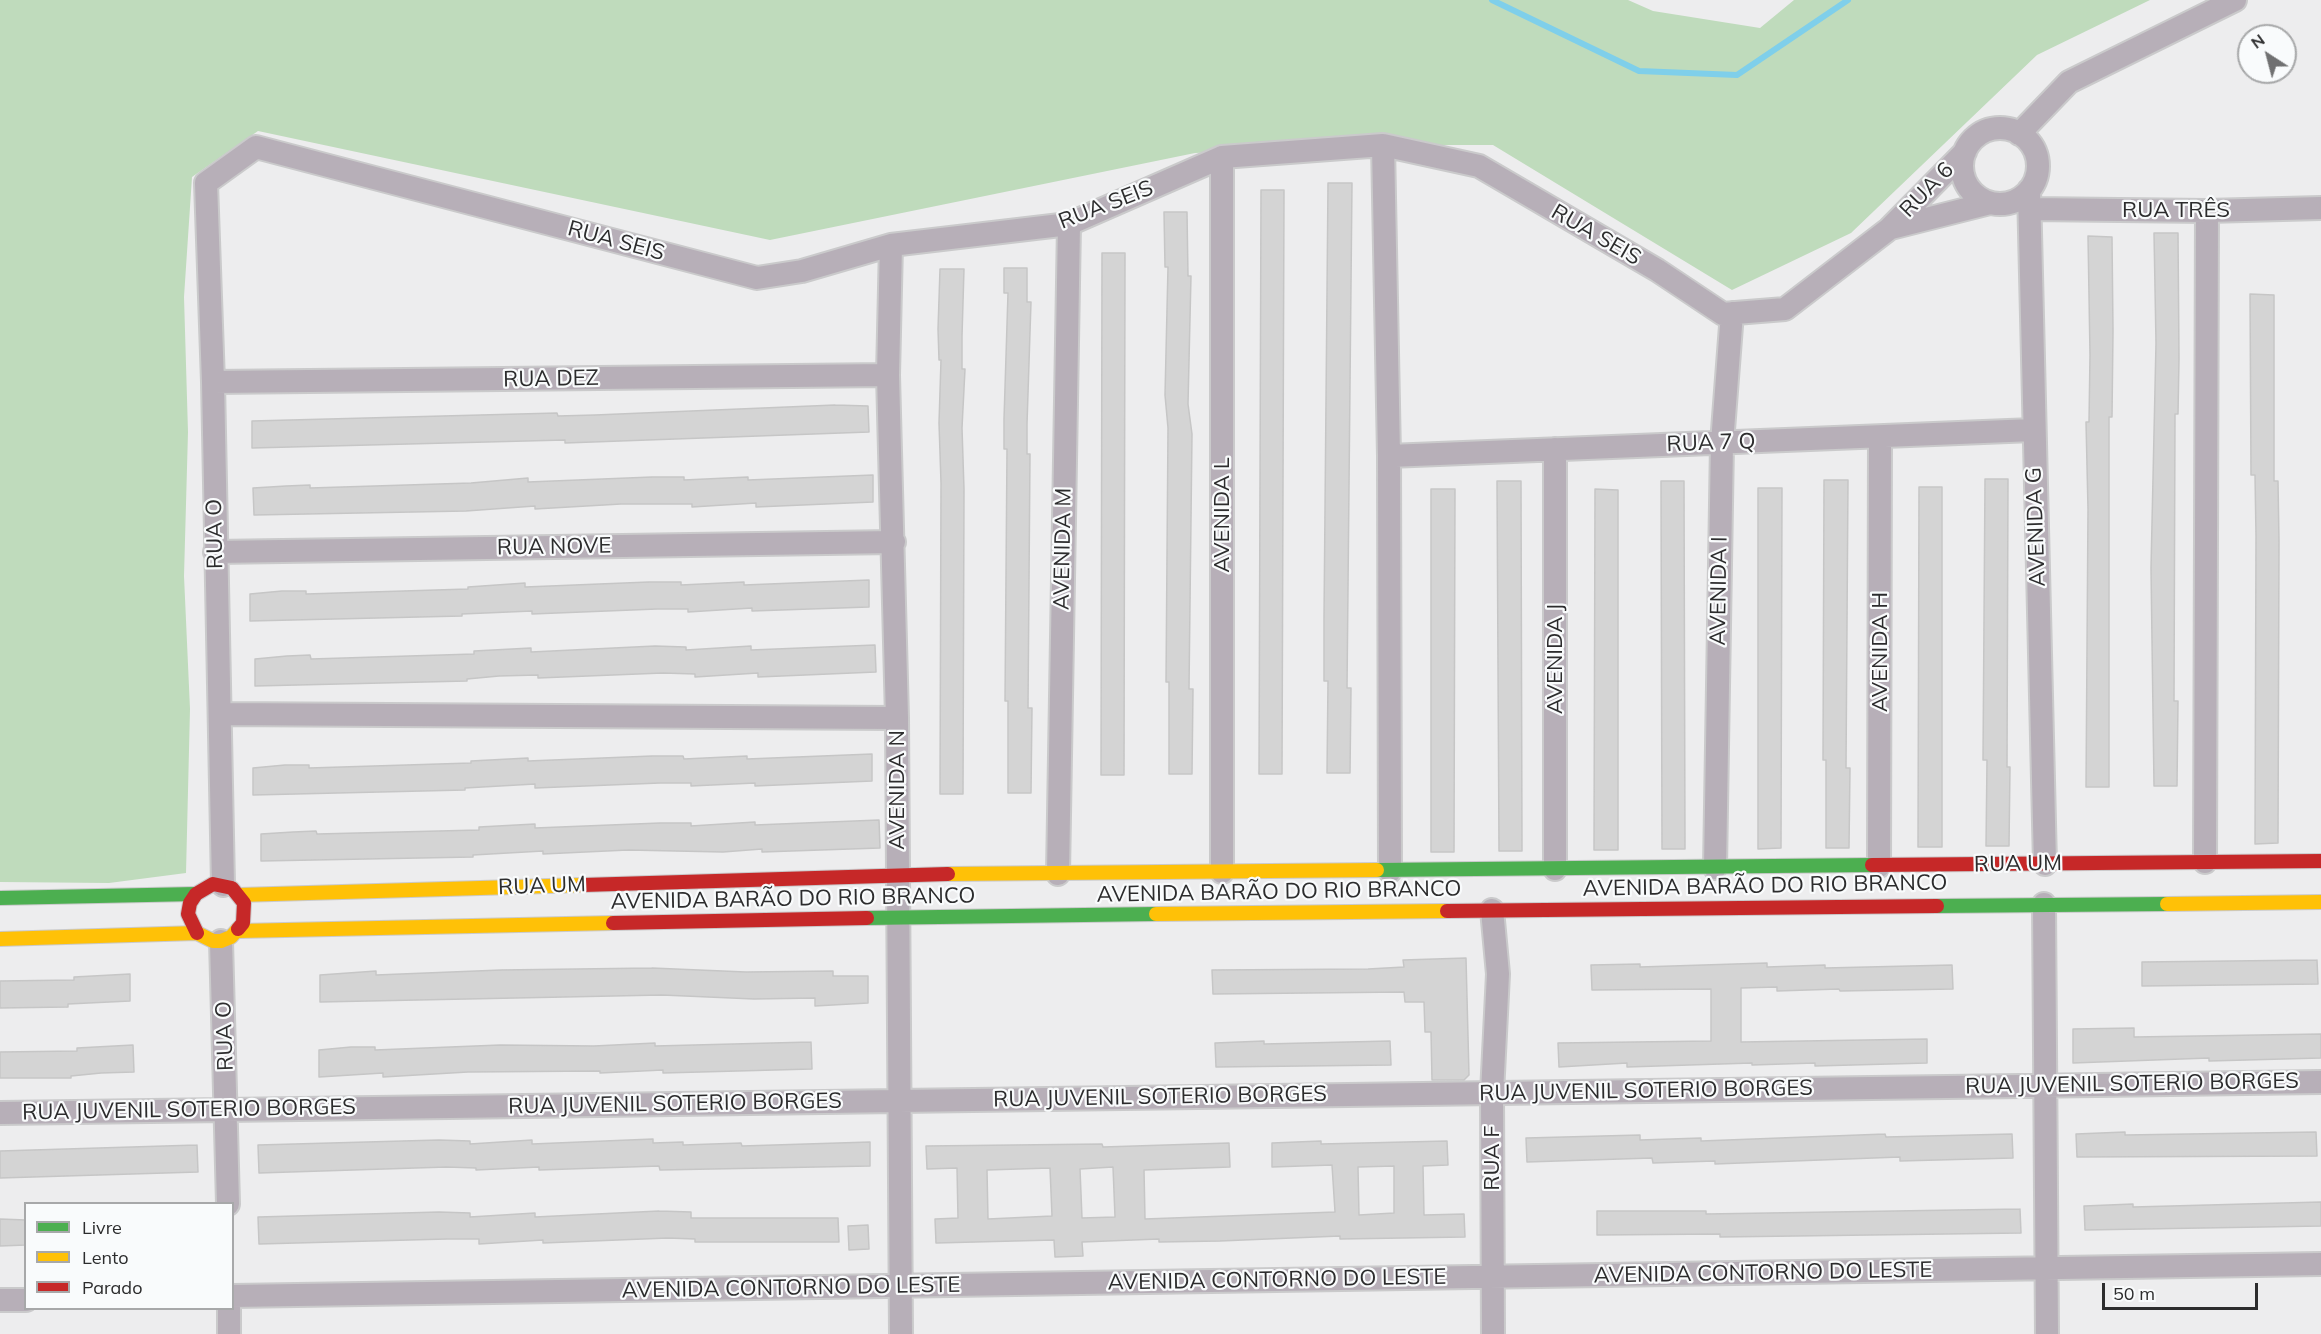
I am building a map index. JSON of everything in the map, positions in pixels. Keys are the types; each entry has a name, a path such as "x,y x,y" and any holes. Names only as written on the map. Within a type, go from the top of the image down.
{"street":[{"path":"2019,134 2069,82 2235,0"},
{"path":"1889,229 1990,203 2030,200 2037,160 2028,141 2009,129 1988,130 1978,135 1965,152 1962,173 1965,183 1971,192 1990,203"},
{"path":"1383,145 1389,456 1390,871"},
{"name":"RUA SEIS","path":"206,183 256,147 757,278 802,271 891,245 1069,224 1222,158 1383,145 1479,166 1657,270 1724,314 1785,309 1889,229"},
{"name":"RUA 6","path":"1889,229 1965,152"},
{"name":"AVENIDA L","path":"1222,158 1222,872"},
{"name":"RUA O","path":"206,183 220,714 231,890"},
{"name":"RUA TRÊS","path":"2030,200 2207,211 2321,208"},
{"name":"AVENIDA G","path":"2030,200 2033,430 2045,864"},
{"path":"2205,862 2207,211"},
{"name":"AVENIDA M","path":"1058,874 1069,224"},
{"name":"AVENIDA N","path":"891,245 888,375 897,718 896,876 901,1334"},
{"name":"AVENIDA I","path":"1716,868 1722,443 1732,313"},
{"name":"RUA DEZ","path":"213,382 888,375"},
{"name":"RUA 7 Q","path":"1389,456 1880,438 2033,430"},
{"name":"AVENIDA H","path":"1879,866 1880,438"},
{"name":"AVENIDA J","path":"1555,449 1555,869"},
{"name":"RUA NOVE","path":"215,552 894,542"},
{"path":"220,714 897,718"},
{"name":"RUA UM","path":"231,890 896,876 2321,861"},
{"path":"0,939 197,933 213,941 230,936 245,913 231,890 213,884 196,894 190,903 188,914 197,933"},
{"path":"0,898 196,894"},
{"name":"AVENIDA BARÃO DO RIO BRANCO","path":"230,936 897,917 2321,902"},
{"path":"2044,904 2047,1334"},
{"name":"RUA F","path":"1492,910 1498,974 1492,1093 1493,1334"},
{"name":"RUA O","path":"228,1202 230,936"},
{"name":"RUA JUVENIL SOTERIO BORGES","path":"0,1113 2321,1082"},
{"name":"AVENIDA CONTORNO DO LESTE","path":"234,1296 2321,1264"},
{"path":"0,1300 24,1300"},
{"path":"229,1310 229,1334"}],"green space":[{"path":"0,0 1628,0 1653,11 1760,28 1794,0 2150,0 2037,55 1851,233 1732,290 1493,145 1383,145 1195,153 770,240 258,131 192,177 184,297 188,432 184,576 190,709 186,873 109,883 0,882"}],"building":[{"path":"1328,183 1352,183 1347,688 1351,688 1350,773 1327,773 1328,681 1324,681 1324,618"},
{"path":"1261,190 1284,190 1282,774 1259,774"},
{"path":"1164,212 1187,212 1188,276 1191,276 1188,404 1192,434 1189,689 1193,689 1192,774 1169,774 1169,682 1166,682 1168,428 1165,395 1168,267 1165,267"},
{"path":"2154,233 2178,233 2179,359 2178,414 2175,414 2174,701 2178,701 2177,786 2154,786 2151,568 2156,343"},
{"path":"2088,236 2112,237 2112,417 2109,417 2109,787 2086,787 2088,509 2086,422 2089,422 2090,355"},
{"path":"1102,253 1125,253 1124,775 1101,775"},
{"path":"1004,268 1027,268 1027,302 1031,302 1027,454 1030,454 1028,708 1032,708 1031,793 1008,793 1008,701 1005,701 1007,449 1004,449 1004,419 1008,293 1004,293"},
{"path":"940,269 964,269 962,336 962,369 965,369 962,428 964,489 963,794 940,794 941,483 939,423 941,360 939,360 938,329"},
{"path":"2250,294 2274,295 2274,481 2278,481 2279,542 2278,843 2255,844 2256,536 2255,475 2251,475"},
{"path":"835,405 868,406 869,432 565,443 565,440 252,448 252,421 557,413 558,416 595,415"},
{"path":"873,475 873,502 756,507 756,503 692,507 692,504 621,504 535,509 535,506 466,511 254,515 253,488 471,483 528,478 528,482 652,477 684,477 684,480 748,477 748,480"},
{"path":"1985,479 2008,479 2009,846 1986,846 1987,760 1983,760"},
{"path":"1824,480 1848,480 1846,768 1850,768 1849,848 1826,848 1826,760 1823,760"},
{"path":"1497,481 1521,481 1522,851 1499,851"},
{"path":"1661,481 1684,481 1685,849 1662,849"},
{"path":"1919,487 1942,487 1942,847 1918,847"},
{"path":"1758,488 1782,488 1781,848 1758,849"},
{"path":"1431,489 1455,489 1454,852 1431,852"},
{"path":"1595,489 1618,490 1618,850 1594,850"},
{"path":"869,580 869,607 752,611 752,608 688,612 688,609 657,609 532,614 532,611 462,614 462,616 250,621 250,594 282,591 306,591 306,594 468,589 468,587 525,583 525,587 649,582 681,582 681,585 744,582 744,585"},
{"path":"875,645 876,672 758,677 758,673 695,677 695,674 663,673 538,678 538,675 499,676 467,679 467,681 255,686 255,659 287,656 310,655 311,659 474,654 474,651 531,648 531,652 655,646 686,647 686,650 751,646 751,650"},
{"path":"872,754 872,781 755,786 755,783 691,786 691,783 660,783 535,788 535,784 465,788 465,790 253,795 253,768 285,765 309,765 309,768 471,763 471,761 528,758 528,761 652,756 683,756 684,759 747,756 747,759"},
{"path":"879,820 880,848 762,852 762,849 723,852 628,850 543,854 543,851 473,855 473,857 261,861 261,834 316,831 317,834 479,830 479,827 535,824 535,828 660,823 691,823 691,826 755,822 755,825"},
{"path":"1466,958 1469,1075 1464,1080 1432,1080 1431,1032 1425,1032 1424,1002 1405,1002 1404,992 1213,994 1212,970 1368,969 1404,967 1403,960"},
{"path":"2317,960 2318,984 2142,986 2142,962"},
{"path":"1767,963 1767,967 1825,965 1825,968 1952,965 1953,989 1777,991 1777,987 1741,988 1741,1042 1927,1039 1927,1063 1815,1066 1815,1063 1752,1065 1752,1063 1627,1067 1627,1063 1559,1067 1558,1043 1711,1041 1711,989 1592,990 1591,965 1640,964 1640,967"},
{"path":"652,968 746,972 833,971 833,976 868,976 868,1003 815,1006 815,998 754,999 662,995 320,1002 320,975 376,971 376,975 501,970"},
{"path":"130,974 130,1001 68,1004 68,1007 0,1008 0,981 74,980 74,977"},
{"path":"2134,1028 2134,1037 2321,1034 2321,1058 2209,1061 2209,1058 2073,1063 2073,1029"},
{"path":"1264,1041 1264,1044 1390,1041 1391,1065 1216,1067 1215,1043"},
{"path":"811,1042 812,1069 663,1073 663,1070 600,1073 600,1071 468,1072 383,1077 383,1073 319,1077 319,1050 351,1047 375,1047 375,1050 500,1045 594,1046 655,1043 655,1046"},
{"path":"133,1045 134,1072 101,1073 71,1076 71,1078 0,1078 0,1052 77,1051 77,1048"},
{"path":"2125,1132 2125,1135 2316,1132 2317,1156 2077,1157 2076,1134"},
{"path":"1885,1134 1886,1137 2012,1134 2013,1158 1900,1161 1900,1157 1715,1164 1715,1161 1653,1163 1652,1158 1527,1162 1526,1138 1640,1135 1640,1140 1701,1138 1701,1141"},
{"path":"653,1139 653,1143 683,1142 683,1145 741,1143 742,1146 870,1142 870,1166 660,1170 659,1166 539,1170 539,1167 476,1170 476,1168 447,1167 259,1173 258,1145 439,1140 470,1141 470,1144 532,1140 532,1144"},
{"path":"1447,1141 1448,1165 1423,1166 1424,1215 1464,1214 1465,1237 1340,1239 1340,1236 1220,1241 1159,1242 1159,1239 1082,1242 1083,1256 1055,1257 1054,1240 936,1243 935,1219 958,1218 957,1168 927,1169 926,1146 1102,1144 1103,1147 1229,1143 1230,1167 1144,1170 1145,1219 1335,1212 1332,1165 1272,1167 1272,1143","holes":["1394,1166 1394,1213 1359,1215 1358,1167","1113,1167 1115,1217 1082,1218 1080,1169","1050,1168 1052,1216 988,1219 987,1170"]},
{"path":"197,1145 198,1172 0,1178 0,1151"},
{"path":"2321,1202 2321,1226 2085,1230 2084,1206 2133,1204 2133,1207"},
{"path":"2020,1209 2021,1233 1720,1237 1720,1234 1597,1235 1597,1211 1706,1211 1706,1214"},
{"path":"659,1211 691,1212 691,1218 838,1218 839,1242 695,1242 695,1239 668,1238 543,1243 543,1240 479,1244 479,1239 447,1239 259,1244 258,1217 439,1212 470,1213 470,1217 535,1213 535,1217"},
{"path":"0,1219 24,1220 24,1245 0,1246"},
{"path":"868,1225 869,1249 849,1250 848,1226"}],"waterway":[{"path":"1492,0 1639,71 1737,75 1848,0"}],"traffic: fast":[{"path":"1377,870 1872,865"},
{"path":"0,898 196,894"},
{"path":"1937,906 2167,904"},
{"path":"867,918 1156,914"}],"traffic: slow":[{"path":"948,874 1377,870"},
{"path":"239,895 583,885"},
{"path":"2167,904 2321,902"},
{"path":"1156,914 1447,911"},
{"path":"238,931 613,923"},
{"path":"0,939 197,933 213,941 221,941 231,937 238,929"}],"traffic: jam":[{"path":"1872,865 2321,861"},
{"path":"583,885 948,874"},
{"path":"197,933 188,914 190,903 196,894 213,884 232,888 244,903 243,923 238,929"},
{"path":"1447,911 1937,906"},
{"path":"613,923 867,918"}]}
